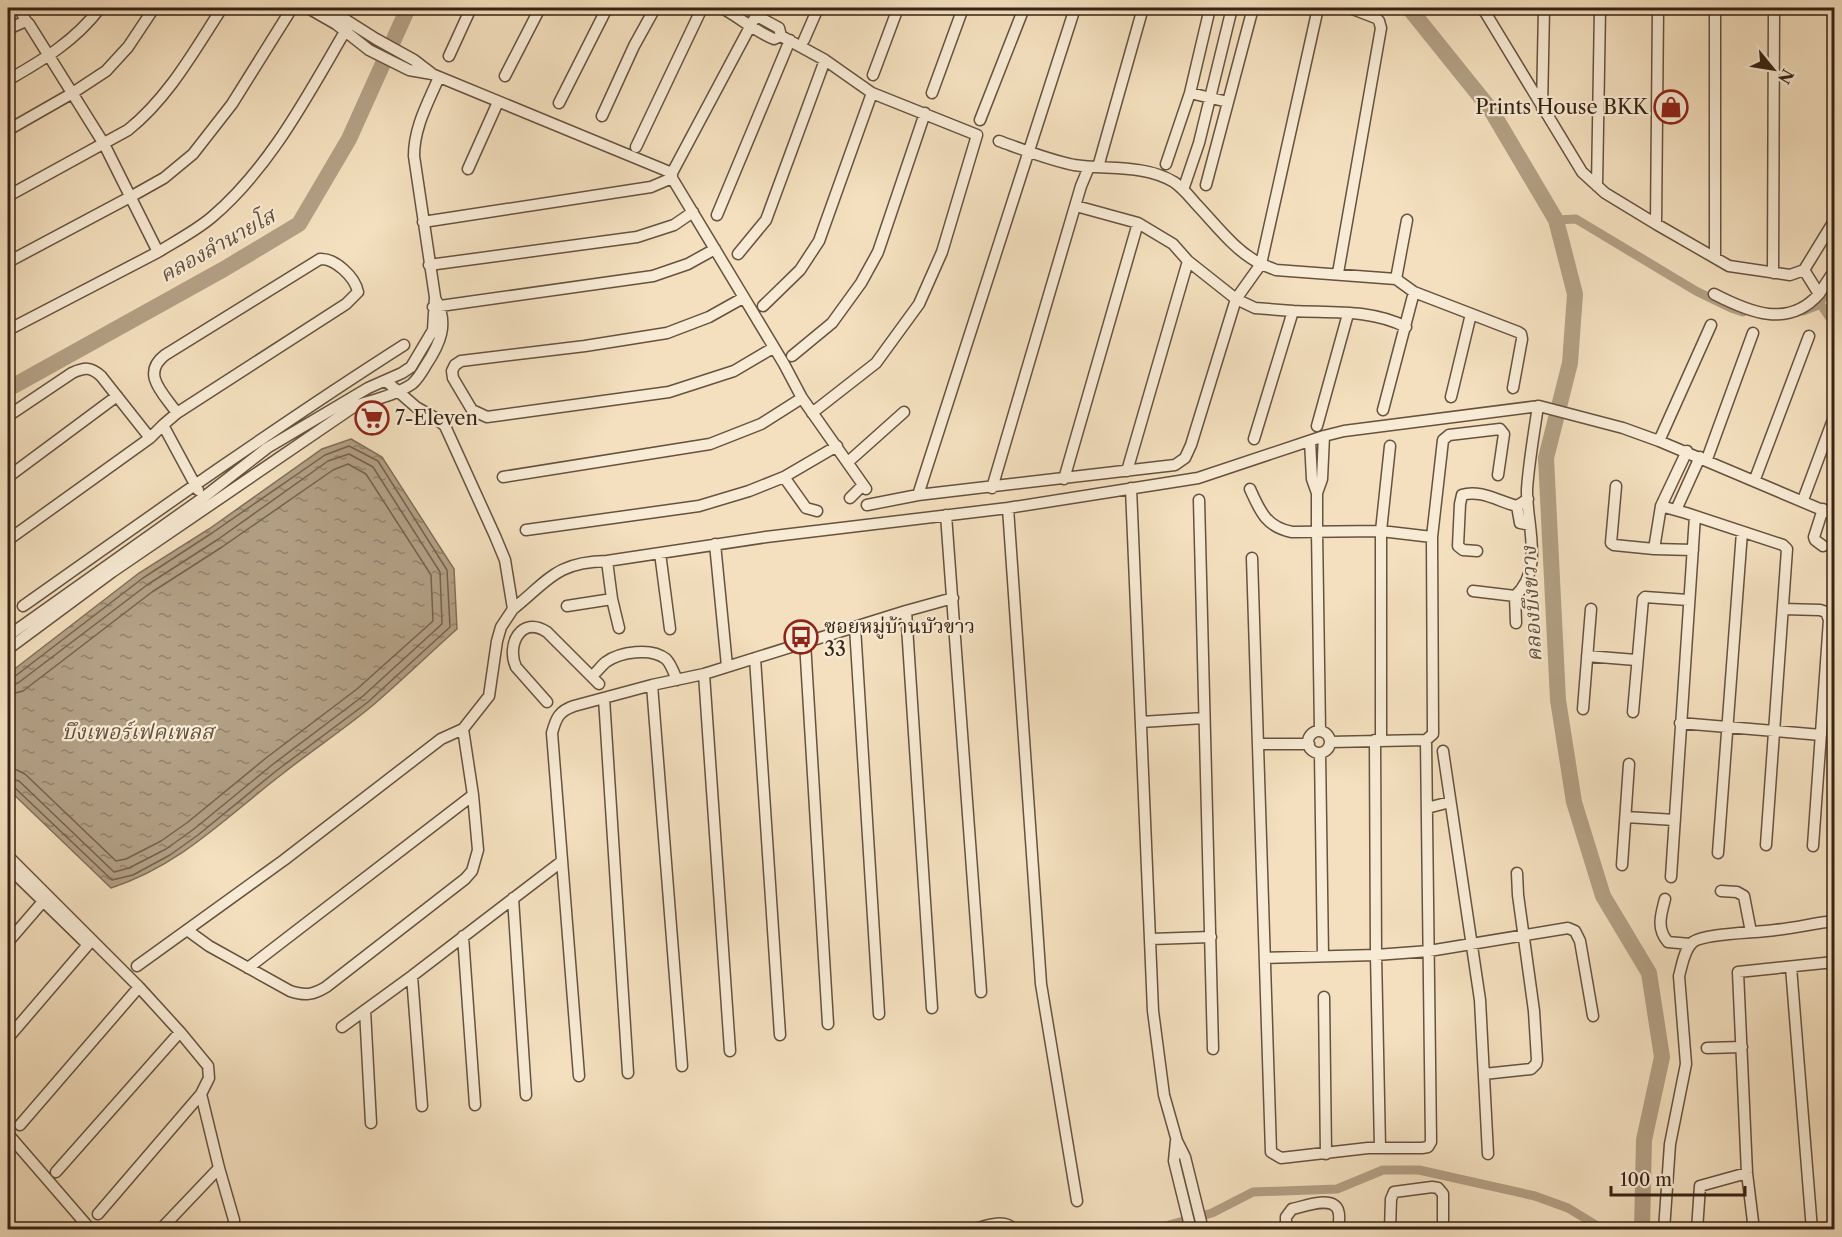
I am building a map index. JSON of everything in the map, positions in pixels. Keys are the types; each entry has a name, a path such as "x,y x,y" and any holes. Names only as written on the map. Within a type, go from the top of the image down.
{"street":[{"path":"19,8 104,144 158,252"},
{"path":"8,80 49,57 80,31 100,8"},
{"path":"8,130 72,94 106,71 128,47 154,8"},
{"path":"8,196 104,144 128,130 144,117 167,91 222,8"},
{"path":"8,262 164,178 193,154 232,104 292,8"},
{"path":"308,8 376,39 411,65"},
{"path":"327,8 342,12 347,27 369,50 436,75 672,176 802,398 864,487 850,498"},
{"path":"449,56 471,8"},
{"path":"505,76 540,8"},
{"path":"559,103 607,8"},
{"path":"602,116 634,46 655,8"},
{"path":"636,147 702,8"},
{"path":"722,8 774,39 786,38"},
{"path":"804,40 818,8"},
{"path":"873,75 897,8"},
{"path":"932,93 963,8"},
{"path":"980,120 1024,8"},
{"path":"918,495 1075,8"},
{"path":"992,488 1076,206 1093,167 1143,8"},
{"path":"1167,164 1190,93 1210,8"},
{"path":"1183,190 1199,143 1232,8"},
{"path":"1206,185 1252,8"},
{"path":"867,505 918,495 1175,465 1185,458 1236,299 1261,264 1318,8"},
{"path":"1338,273 1381,28 1376,18 1350,8"},
{"path":"1542,108 1544,8"},
{"path":"1597,186 1600,8"},
{"path":"1656,224 1658,8"},
{"path":"1715,8 1715,258"},
{"path":"1773,273 1774,8"},
{"path":"1834,8 1834,66"},
{"path":"1483,9 1582,172 1597,186 1656,224 1739,269 1790,275 1804,270 1834,221"},
{"path":"423,222 651,187 672,176 758,11 786,38 825,60 872,93 977,135 942,252 919,304 876,363 812,413"},
{"path":"8,29 26,21"},
{"path":"8,330 158,252 211,218 250,180 284,132 347,27"},
{"path":"717,215 786,38"},
{"path":"738,254 766,220 825,60"},
{"path":"8,649 28,628 206,501 355,406 409,386 419,376 443,323 436,303 429,265 414,156 416,131 436,75"},
{"path":"763,306 800,270 819,241 872,93"},
{"path":"1190,93 1228,102"},
{"path":"468,169 498,102"},
{"path":"792,356 832,323 861,283 878,252 925,113"},
{"path":"999,141 1027,152 1093,167 1131,169 1162,177 1183,190 1230,241 1251,259 1276,270 1395,279 1414,291 1521,334 1513,388"},
{"path":"1076,206 1137,223 1163,236 1188,261 1236,299 1255,308 1381,317 1406,327"},
{"path":"429,265 637,237 674,225 693,212"},
{"path":"1395,279 1407,220"},
{"path":"1064,479 1137,223"},
{"path":"436,303 652,276 688,264 715,249"},
{"path":"8,540 150,438 177,413 346,304 358,292 356,284 335,263 327,258 320,259 156,362 153,371 155,381 177,413"},
{"path":"1127,471 1188,261"},
{"path":"1804,270 1818,294"},
{"path":"1714,294 1747,310 1773,315 1792,312 1809,305 1834,272"},
{"path":"1383,410 1414,291"},
{"path":"743,298 709,317 667,333 585,346 461,361 452,371 453,378 472,410 487,417 669,392 734,371 773,348"},
{"path":"1254,439 1293,311"},
{"path":"1317,426 1348,314"},
{"path":"1451,397 1471,314"},
{"path":"1659,441 1711,325"},
{"path":"1676,510 1704,458 1753,333"},
{"path":"1755,480 1809,336"},
{"path":"206,501 276,443 368,388 411,367 435,339"},
{"path":"23,606 195,484 404,345"},
{"path":"8,416 72,373 83,368 93,369 150,438"},
{"path":"386,381 416,407 437,419 444,426 505,560 513,609"},
{"path":"8,477 117,396"},
{"path":"503,477 710,444 761,424 802,398"},
{"path":"1516,623 1515,596 1526,584 1531,567 1528,499 1539,406"},
{"path":"137,966 284,860 441,739 464,729 489,696 497,641 501,627 513,609 550,576 585,561 607,561 715,544 1008,508 1198,478 1344,431 1539,406 1623,428 1687,451 1834,515"},
{"path":"848,462 904,412"},
{"path":"1803,500 1834,417"},
{"path":"163,425 206,501"},
{"path":"1330,742 1426,740 1433,734 1432,537 1442,446 1445,437 1492,429 1503,431 1498,474"},
{"path":"1320,731 1317,493 1322,478 1324,436"},
{"path":"1310,441 1312,479 1317,493"},
{"path":"526,530 699,506 784,477 837,446"},
{"path":"1380,1148 1376,955 1378,740 1381,531 1390,446"},
{"path":"1654,549 1660,506 1687,451"},
{"path":"784,477 806,508 817,511"},
{"path":"1616,486 1611,543 1654,549 1692,550"},
{"path":"1131,488 1153,1011 1164,1095 1176,1141 1191,1230"},
{"path":"1250,489 1258,508 1272,525 1280,530 1292,532 1381,531 1432,537"},
{"path":"1477,551 1463,550 1458,546 1462,495 1481,494 1517,506"},
{"path":"1517,506 1528,499"},
{"path":"1199,500 1214,1049"},
{"path":"1517,506 1521,523 1530,525"},
{"path":"1660,506 1783,545 1787,549 1766,845"},
{"path":"1008,508 1041,984 1077,1201"},
{"path":"1823,509 1814,537 1824,546"},
{"path":"946,515 981,992"},
{"path":"1671,877 1695,516"},
{"path":"1719,853 1742,532"},
{"path":"715,544 728,666"},
{"path":"660,553 670,629"},
{"path":"1252,558 1271,1152 1281,1158 1380,1148 1422,1148 1428,1147 1431,1142 1426,740"},
{"path":"607,561 619,628"},
{"path":"1473,591 1515,596"},
{"path":"1633,712 1642,599 1645,597 1688,600"},
{"path":"579,1076 552,733 555,719 563,710 652,685 704,674 953,598"},
{"path":"567,606 612,599"},
{"path":"1583,709 1591,609"},
{"path":"1783,609 1820,610 1828,615 1812,846"},
{"path":"906,611 932,1008"},
{"path":"547,702 513,661 515,639 523,629 532,625 539,626 547,632 596,680 606,663 614,658 637,652 664,657 677,680"},
{"path":"855,627 879,1014"},
{"path":"8,636 28,628"},
{"path":"805,642 828,1024"},
{"path":"1587,656 1636,660"},
{"path":"755,658 780,1035"},
{"path":"704,674 730,1051"},
{"path":"652,685 682,1066"},
{"path":"604,698 628,1072"},
{"path":"1141,722 1204,718"},
{"path":"1680,723 1821,735"},
{"path":"187,930 208,946 290,991 302,995 314,995 326,987 465,879 472,871 478,850 464,729"},
{"path":"1320,731 1327,734 1330,742 1328,749 1320,753 1312,751 1309,744 1311,735 1320,731"},
{"path":"1259,744 1309,744"},
{"path":"1443,751 1480,1000 1488,1154"},
{"path":"1320,753 1323,956"},
{"path":"1622,866 1629,764"},
{"path":"248,968 473,795"},
{"path":"1427,808 1450,802"},
{"path":"1626,817 1675,820"},
{"path":"8,856 46,898 137,989 208,1066 210,1073 204,1089 98,1214"},
{"path":"342,1027 561,862"},
{"path":"8,867 46,898"},
{"path":"1484,1074 1532,1069 1536,1064 1534,1011 1517,873"},
{"path":"1721,891 1737,892 1744,896 1751,932"},
{"path":"8,942 46,898"},
{"path":"513,898 526,1095"},
{"path":"1665,899 1660,918 1662,935 1668,942 1690,944 1700,939 1834,921"},
{"path":"1265,958 1429,951 1568,928 1578,934 1593,1016"},
{"path":"463,936 475,1105"},
{"path":"1151,939 1211,937"},
{"path":"8,1038 90,942"},
{"path":"1664,1230 1670,1144 1686,1064 1679,976 1690,944"},
{"path":"1754,1230 1748,1173 1738,972 1834,962"},
{"path":"1791,966 1812,1230"},
{"path":"412,976 422,1106"},
{"path":"20,1125 137,989"},
{"path":"1324,998 1326,1154"},
{"path":"364,1010 372,1123"},
{"path":"56,1172 178,1034"},
{"path":"1707,1048 1742,1047"},
{"path":"204,1089 219,1168 234,1220 234,1230"},
{"path":"8,1134 91,1230"},
{"path":"1179,1159 1203,1230"},
{"path":"160,1230 219,1168"},
{"path":"1697,1230 1700,1186 1748,1173"},
{"path":"1390,1230 1391,1199 1394,1192 1432,1187 1438,1188 1443,1194 1443,1230"},
{"path":"1286,1230 1286,1217 1292,1209 1323,1203 1330,1203 1337,1207 1338,1230"},
{"path":"971,1230 1003,1223 1010,1225 1014,1230"}],"water":[{"name":"บึงเพอร์เฟคเพลส","path":"351,439 382,457 454,569 457,629 372,706 201,839 159,867 111,888 8,789 8,674 139,573 209,529 322,449"}],"waterway":[{"name":"คลองลำนายโส","path":"8,389 224,269 299,224 349,139 408,8"},
{"name":"คลองบึงขวาง","path":"1409,8 1491,110 1556,220 1575,294 1570,363 1546,458 1558,700 1574,802 1603,896 1649,973 1662,1057 1644,1140 1642,1230"},
{"path":"1556,220 1576,219 1696,291 1743,312"},
{"path":"1803,311 1816,306 1834,285"},
{"path":"1819,302 1834,324"},
{"path":"1151,1230 1212,1213 1253,1192 1337,1189 1383,1170 1419,1170 1535,1196 1568,1208 1604,1230"}],"place":[{"name":"Prints House BKK","path":"1671,107"},
{"name":"7-Eleven","path":"372,418"},
{"name":"ซอยหมู่บ้านบัวขาว 33","path":"801,637"}]}
